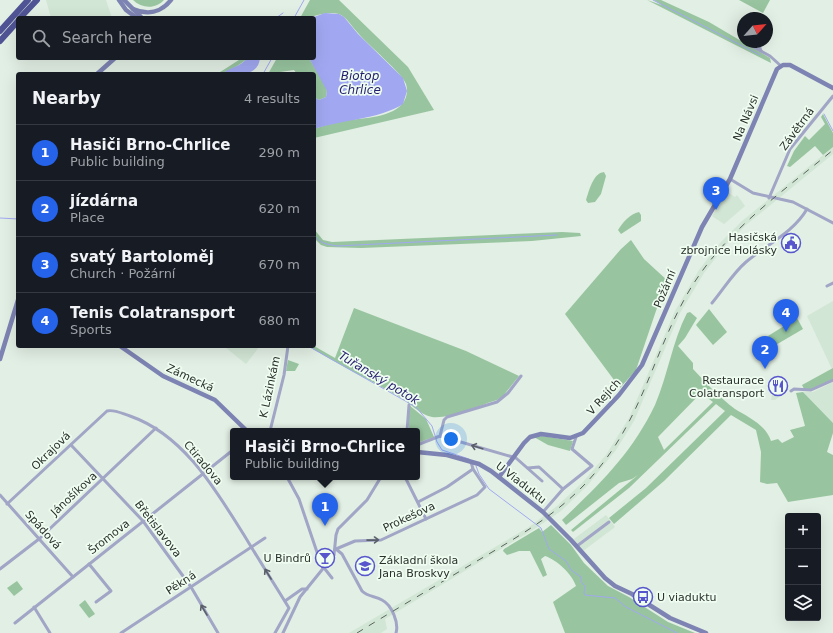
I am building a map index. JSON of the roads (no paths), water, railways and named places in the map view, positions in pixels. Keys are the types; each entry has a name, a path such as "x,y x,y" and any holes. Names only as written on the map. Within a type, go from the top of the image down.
{"highway":[{"path":"0,31 28,0"},
{"path":"22,16 37,0"},
{"path":"0,41 16,23"}],"street":[{"path":"119,0 126,10 134,16"},
{"path":"124,0 140,16"},
{"path":"150,16 154,12 163,8 170,0"},
{"path":"133,9 142,12 154,12"},
{"path":"755,48 781,66 790,65 833,88"},
{"path":"99,72 113,60"},
{"name":"Na Návsi","path":"730,179 775,73 781,66"},
{"name":"Závětrná","path":"769,198 790,149 833,96"},
{"path":"730,179 750,192 769,198 793,202 833,223"},
{"name":"Požární","path":"642,365 704,223 730,179"},
{"path":"712,303 745,263 794,225 803,217 807,209"},
{"path":"827,286 833,283"},
{"path":"0,359 16,307"},
{"name":"Zámecká","path":"123,348 163,376 215,400 244,428"},
{"name":"K Lázinkám","path":"271,428 284,375 288,348"},
{"name":"V Rejích","path":"576,437 588,429 632,379 642,365"},
{"path":"440,436 444,420 447,417 497,402 508,394 521,376"},
{"path":"791,391 794,389 811,390 833,380"},
{"path":"407,428 409,404"},
{"name":"Ctiradova","path":"106,411 128,416 156,428 174,442 203,474 285,601"},
{"name":"Okrajová","path":"8,504 106,411"},
{"name":"Jánošíkova","path":"0,568 39,539 156,428"},
{"path":"500,477 525,441 535,435 564,438 576,437 572,449 592,466 562,489 543,512"},
{"path":"420,444 440,436 513,458 528,468 542,481"},
{"name":"Břetislavova","path":"71,445 143,521 191,587 218,633"},
{"name":"Šromova","path":"15,623 230,452"},
{"name":"U Viaduktu","path":"420,452 443,454 483,466 500,477 543,512 577,546 605,578 615,586 632,594 670,618 706,633"},
{"path":"418,502 446,487 473,469 471,462"},
{"path":"528,468 538,466 562,489"},
{"name":"Prokešova","path":"336,549 355,541 381,540 477,495 485,487 473,469"},
{"path":"289,480 299,499 319,560 332,578"},
{"path":"283,633 298,600 334,556 338,528 367,500 379,480"},
{"path":"407,480 426,519"},
{"name":"Spádová","path":"0,495 73,577"},
{"path":"577,546 610,522"},
{"name":"Pěkná","path":"121,633 265,538"},
{"path":"336,549 342,555 362,591 367,595 384,600 392,612 397,624 396,633"},
{"name":"Šromova","path":"90,564 111,591 96,602"},
{"path":"276,633 289,609 285,601 302,589 307,589"},
{"path":"34,607 50,633"},
{"path":"128,629 131,633"}],"water":[{"name":"Biotop Chrlice","path":"325,13 339,14 344,17 358,34 403,78 407,91 403,104 383,113 316,128 316,98 319,100 326,97 327,91 310,60 316,60 316,16"},
{"path":"259,60 255,69 251,72 225,72 242,63 245,61"}],"waterway":[{"path":"295,16 304,0"},
{"path":"653,0 760,55"},
{"path":"279,16 283,13"},
{"path":"264,72 271,60"},
{"path":"824,114 833,131"},
{"path":"0,218 16,219"},
{"path":"316,238 321,242 337,246 557,235"},
{"name":"Tuřanský potok","path":"312,348 416,407 432,426 437,442 442,450 469,459"},
{"name":"Tuřanský potok","path":"476,466 479,474 489,489 541,528 549,549 566,561 571,570 581,577 581,582 585,586 585,595 615,598 626,607 677,633"}],"railway":[{"path":"357,633 524,533 554,512 582,488 611,452 624,430 636,407 677,314 689,291 703,270 719,250 755,214 833,150"}],"place":[{"name":"svatý Bartoloměj","path":"716,210"},
{"name":"Hasičská zbrojnice Holásky","path":"791,243"},
{"name":"Tenis Colatransport","path":"786,332"},
{"name":"jízdárna","path":"765,369"},
{"name":"Restaurace Colatransport","path":"778,386"},
{"name":"Hasiči Brno-Chrlice","path":"325,526"},
{"name":"U Bindrů","path":"325,558"},
{"name":"Základní škola Jana Broskvy","path":"365,566"},
{"name":"U viaduktu","path":"643,597"}]}
